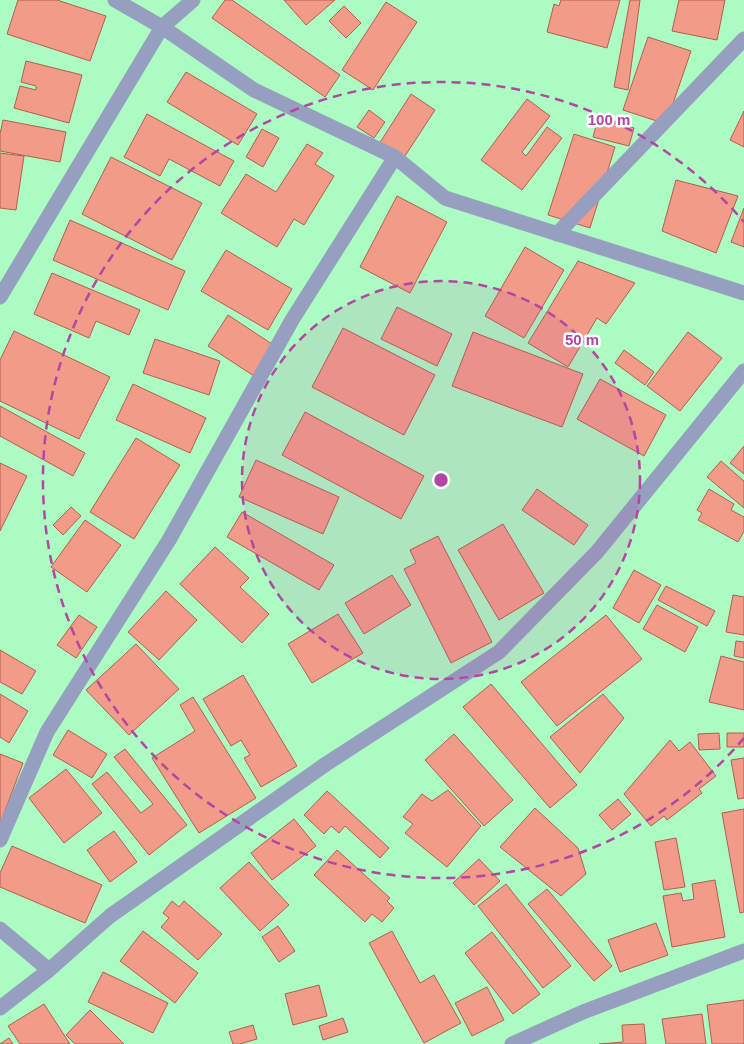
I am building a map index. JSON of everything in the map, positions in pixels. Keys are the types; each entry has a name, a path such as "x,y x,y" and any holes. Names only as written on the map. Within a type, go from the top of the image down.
{"street":[{"path":"115,0 162,27 254,90 395,157 445,198 744,293"},
{"path":"0,297 162,27 193,0"},
{"path":"557,234 744,39"},
{"path":"0,840 47,732 169,540 292,320 395,157"},
{"path":"0,1008 49,970 110,916 326,764 499,652 597,552 744,371"},
{"path":"0,929 49,970"},
{"path":"512,1044 583,1012 744,951"}],"building":[{"path":"18,0 57,0 106,16 90,61 7,34"},
{"path":"225,0 232,0 340,75 325,97 212,18"},
{"path":"284,0 335,0 306,25"},
{"path":"561,0 620,0 607,48 547,32 554,4 559,6"},
{"path":"630,0 640,0 628,90 614,87"},
{"path":"679,0 725,0 717,40 672,31"},
{"path":"386,2 417,22 373,90 342,70"},
{"path":"344,6 361,23 346,38 329,21"},
{"path":"648,37 691,51 666,124 623,110"},
{"path":"26,61 82,75 69,123 14,108 20,86 36,90 36,86 21,82"},
{"path":"186,72 257,114 238,145 167,102"},
{"path":"411,94 435,110 403,159 379,144"},
{"path":"527,99 550,116 522,152 526,156 547,127 562,138 522,190 481,160"},
{"path":"369,110 385,122 374,138 357,127"},
{"path":"744,111 744,147 730,140"},
{"path":"147,114 234,161 220,186 169,159 160,176 124,157"},
{"path":"598,119 634,128 629,146 593,137"},
{"path":"3,120 66,132 60,162 0,151 0,134"},
{"path":"262,129 279,138 263,167 246,157"},
{"path":"574,134 615,147 590,228 548,215"},
{"path":"307,144 323,153 315,164 334,176 304,225 294,219 277,247 221,213 246,174 276,192"},
{"path":"0,153 24,156 16,210 0,208"},
{"path":"111,157 202,203 172,260 82,214"},
{"path":"676,180 738,196 716,253 662,231"},
{"path":"397,196 447,222 410,293 360,267"},
{"path":"744,208 744,247 731,242"},
{"path":"70,220 185,271 168,310 53,260"},
{"path":"525,247 564,270 524,338 485,316"},
{"path":"226,250 292,289 268,330 201,291"},
{"path":"578,261 635,283 606,324 597,318 568,367 528,343"},
{"path":"52,273 140,310 129,335 96,321 89,338 34,314"},
{"path":"397,307 452,334 437,366 381,339"},
{"path":"228,315 275,346 254,376 208,346"},
{"path":"343,328 435,375 404,435 312,387"},
{"path":"14,331 110,377 79,439 0,401 0,360"},
{"path":"473,332 583,374 562,427 452,386"},
{"path":"688,332 722,358 680,411 647,386"},
{"path":"155,339 220,361 209,395 143,373"},
{"path":"624,350 654,372 645,385 615,363"},
{"path":"600,379 666,415 644,456 577,419"},
{"path":"133,384 206,418 190,453 116,420"},
{"path":"0,406 85,453 73,476 0,436"},
{"path":"305,412 424,476 401,519 282,455"},
{"path":"136,438 180,465 134,539 90,512"},
{"path":"744,446 744,474 730,463"},
{"path":"256,460 339,497 323,534 239,497"},
{"path":"721,461 744,481 744,508 707,477"},
{"path":"0,463 27,476 0,531"},
{"path":"537,489 588,525 574,545 522,510"},
{"path":"709,489 734,504 731,510 744,517 744,531 738,542 698,520 702,513 697,510"},
{"path":"71,507 81,516 63,535 53,525"},
{"path":"242,512 334,565 319,590 227,537"},
{"path":"85,520 121,545 87,592 51,567"},
{"path":"503,524 544,593 499,620 458,550"},
{"path":"438,536 492,642 451,663 404,569 416,563 410,550"},
{"path":"215,547 249,578 240,587 269,614 242,643 180,584"},
{"path":"634,570 661,585 639,623 613,608"},
{"path":"392,575 411,605 364,634 345,603"},
{"path":"666,586 715,611 707,626 658,600"},
{"path":"166,591 197,620 159,660 128,632"},
{"path":"733,595 744,597 744,635 726,632"},
{"path":"657,605 698,627 685,652 643,629"},
{"path":"338,614 363,653 312,683 288,644"},
{"path":"79,615 97,627 76,658 57,645"},
{"path":"606,615 642,659 557,726 521,682"},
{"path":"736,641 744,642 744,658 734,656"},
{"path":"136,644 179,689 129,735 86,690"},
{"path":"0,650 36,671 22,694 0,682"},
{"path":"721,656 744,662 744,710 709,702"},
{"path":"243,675 297,766 261,787 244,758 250,755 241,740 231,746 203,699"},
{"path":"491,684 577,785 550,808 463,707"},
{"path":"0,694 28,711 9,743 0,737"},
{"path":"603,694 624,718 580,773 550,737"},
{"path":"193,697 256,798 199,833 152,758 195,731 180,705"},
{"path":"68,730 107,754 92,778 53,755"},
{"path":"719,733 720,749 699,750 698,734"},
{"path":"727,733 744,733 744,747 727,747"},
{"path":"454,734 513,800 484,826 425,760"},
{"path":"670,740 679,751 690,742 716,776 699,789 702,793 667,820 664,816 651,826 624,794"},
{"path":"125,749 187,825 149,855 92,784 107,772 141,813 153,804 114,757"},
{"path":"0,754 23,763 0,824"},
{"path":"744,758 744,798 738,799 731,760"},
{"path":"66,769 102,813 64,843 29,798"},
{"path":"448,790 481,826 447,867 405,833 413,824 403,817 422,794 432,801"},
{"path":"327,791 389,848 380,858 345,826 339,833 331,826 324,834 304,815"},
{"path":"618,799 631,814 612,830 599,815"},
{"path":"535,808 578,848 586,874 561,896 500,847"},
{"path":"744,809 744,912 740,913 722,813"},
{"path":"294,819 316,846 272,880 251,853"},
{"path":"114,831 137,862 110,882 87,850"},
{"path":"676,838 685,887 664,890 655,842"},
{"path":"12,846 102,885 85,923 0,887 0,873"},
{"path":"337,850 390,898 387,901 394,908 382,922 372,914 365,922 314,875"},
{"path":"479,859 500,881 474,905 453,883"},
{"path":"249,862 289,905 260,931 220,888"},
{"path":"715,880 725,937 672,947 663,896 681,893 683,901 694,899 692,884"},
{"path":"506,884 571,966 543,988 478,906"},
{"path":"547,889 612,966 594,981 528,904"},
{"path":"172,901 179,907 184,901 222,934 198,960 161,927 169,918 163,913"},
{"path":"656,923 668,955 620,972 608,940"},
{"path":"278,926 295,951 279,962 262,937"},
{"path":"143,931 198,973 175,1003 120,961"},
{"path":"392,931 420,983 434,975 461,1023 424,1043 369,943"},
{"path":"492,932 540,994 513,1014 465,953"},
{"path":"103,972 168,1003 153,1033 88,1002"},
{"path":"319,985 327,1016 293,1025 285,994"},
{"path":"487,987 504,1020 472,1036 455,1003"},
{"path":"744,1000 744,1044 712,1044 707,1005"},
{"path":"44,1004 70,1044 20,1044 8,1026"},
{"path":"90,1010 124,1044 75,1044 66,1035"},
{"path":"702,1014 706,1044 666,1044 662,1019"},
{"path":"343,1018 348,1032 323,1040 319,1026"},
{"path":"644,1024 646,1044 599,1044 623,1042 622,1025"},
{"path":"253,1025 257,1039 233,1044 229,1032"},
{"path":"9,1038 13,1044 0,1044"}]}
